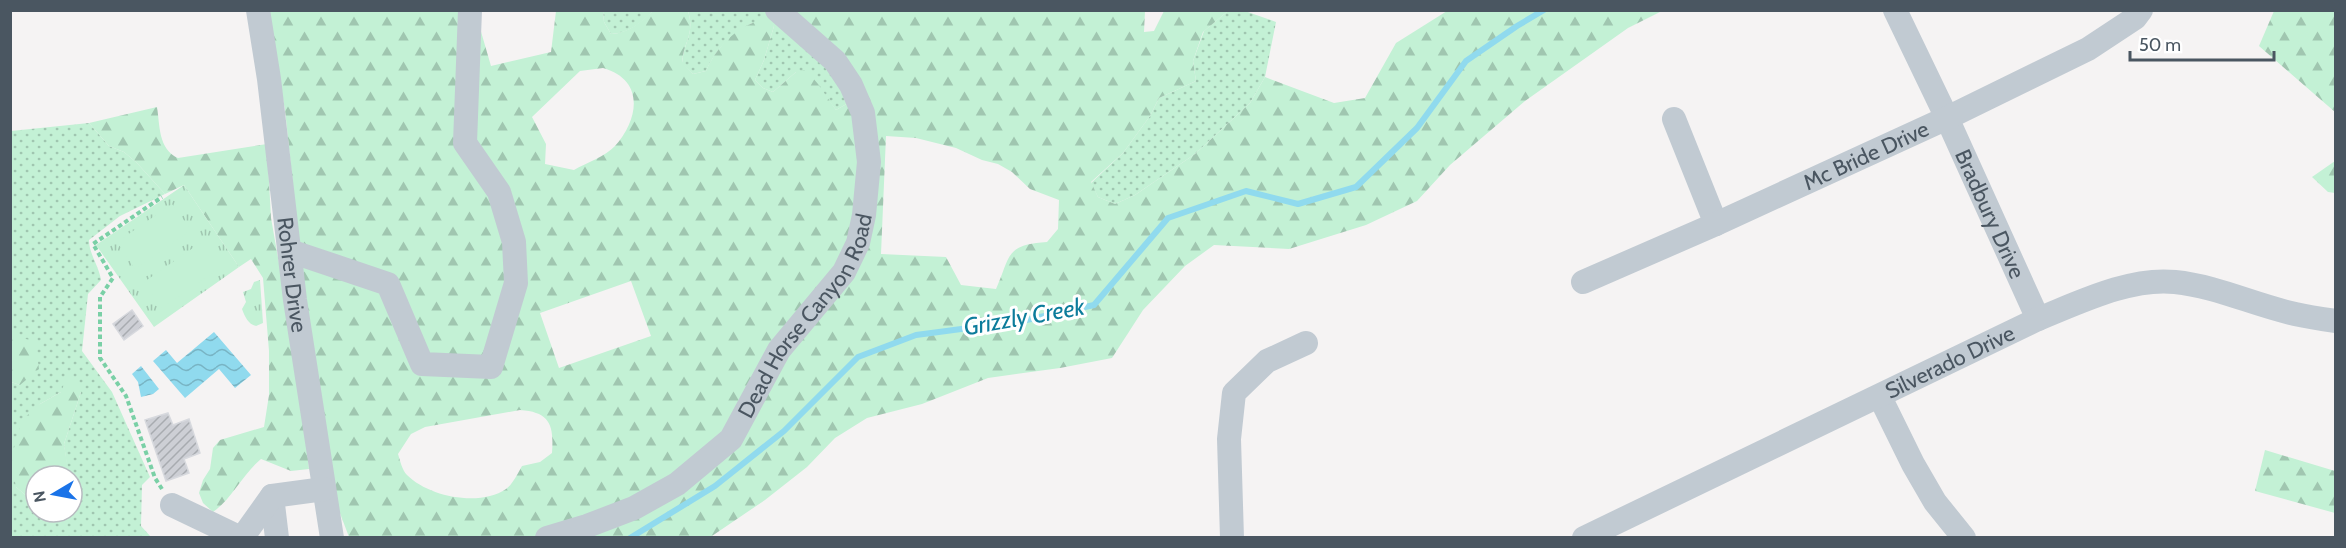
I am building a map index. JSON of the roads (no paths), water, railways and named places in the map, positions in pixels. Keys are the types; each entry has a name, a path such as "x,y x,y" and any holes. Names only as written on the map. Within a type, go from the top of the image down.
{"street":[{"name":"Rohrer Drive","path":"258,10 269,79 295,300 332,537"},
{"path":"290,251 388,284 422,364 491,367 516,283 514,242 499,192 465,143 470,10"},
{"name":"Dead Horse Canyon Road","path":"547,537 587,526 633,508 676,484 731,439 779,350 844,272 858,243 864,215 868,162 863,113 850,85 835,61 777,10"},
{"name":"Bradbury Drive","path":"1895,10 1947,118 2038,319"},
{"name":"Mc Bride Drive","path":"1582,282 1716,224 1947,118 2088,49 2135,18 2141,10"},
{"path":"1674,119 1716,224"},
{"name":"Silverado Drive","path":"1584,537 1880,397 2038,319 2106,292 2134,285 2173,281 2216,290 2295,314 2336,321"},
{"path":"1232,537 1229,439 1234,393 1267,361 1306,343"},
{"path":"1880,397 1913,465 1935,502 1964,537"},
{"path":"172,505 241,537 272,496 324,489"},
{"path":"272,496 277,537"}],"water":[{"path":"214,332 251,375 235,388 219,369 185,398 153,361 166,350 177,363"},
{"path":"141,366 159,389 153,394 141,397 138,382 132,374"}],"waterway":[{"name":"Grizzly Creek","path":"630,538 715,486 784,431 858,357 916,335 1022,321 1094,305 1168,218 1246,191 1298,204 1356,187 1417,128 1466,61 1544,10"}]}
